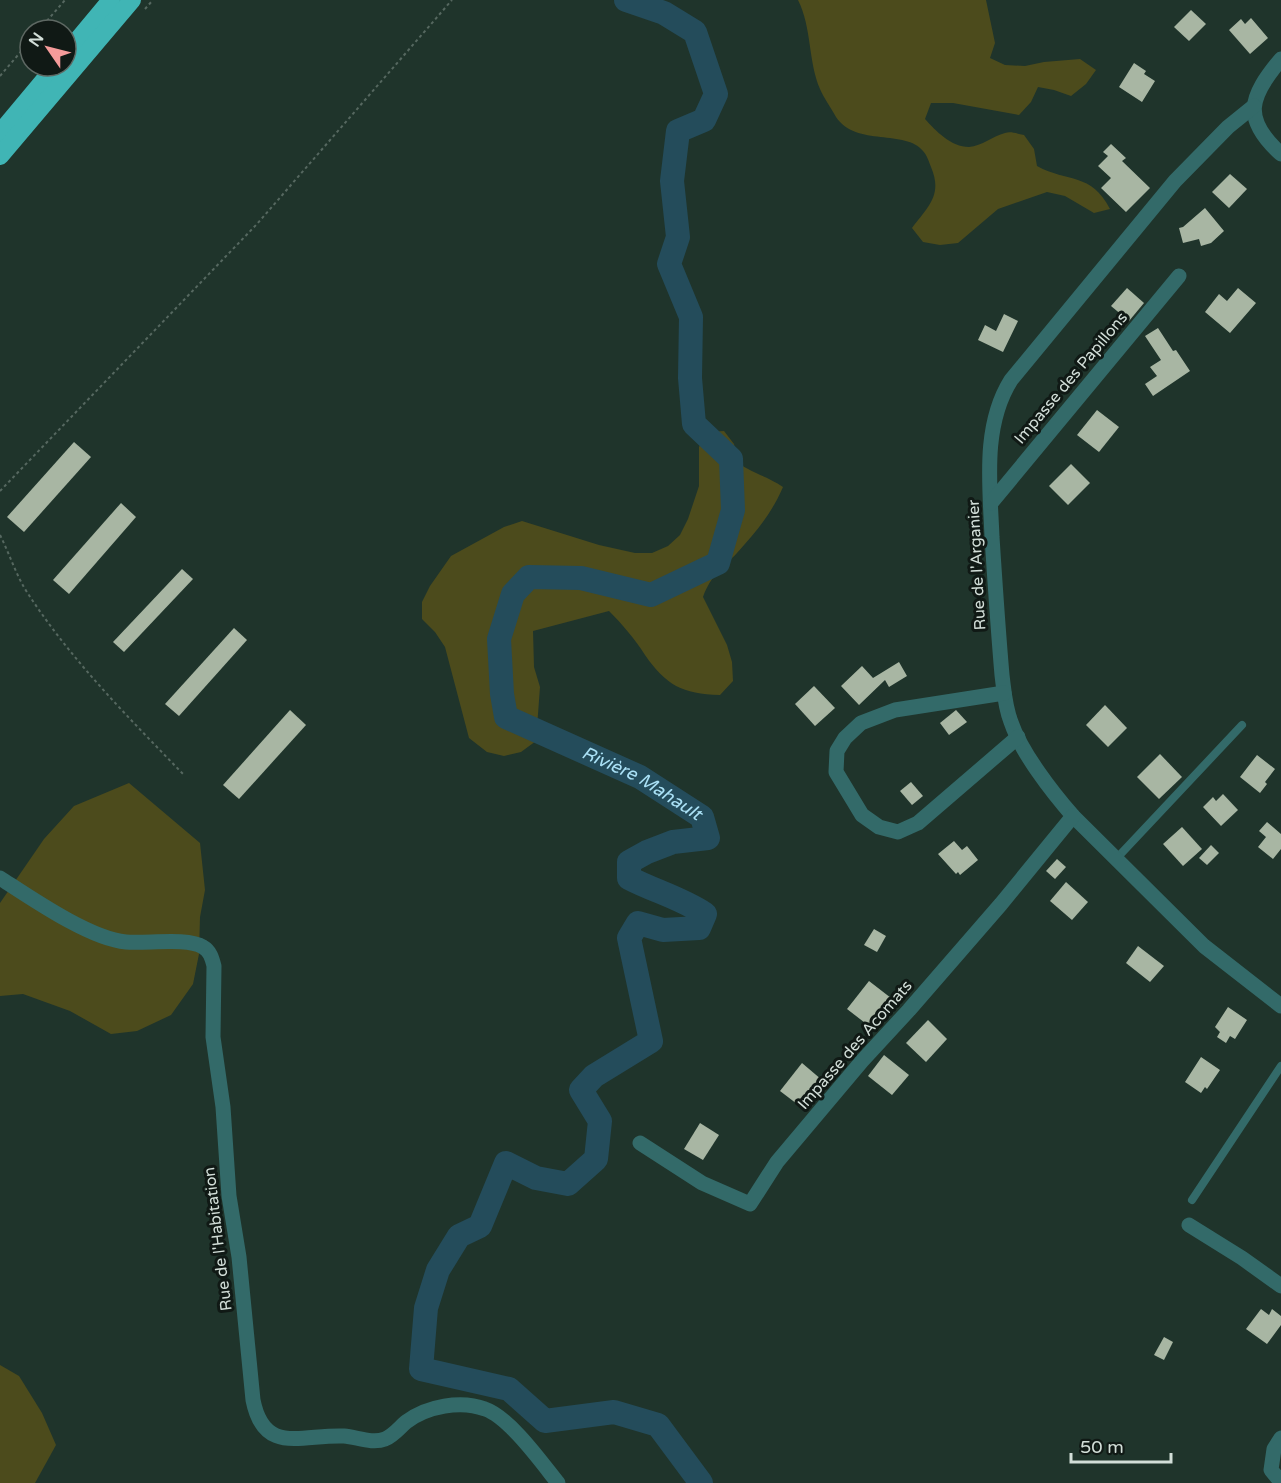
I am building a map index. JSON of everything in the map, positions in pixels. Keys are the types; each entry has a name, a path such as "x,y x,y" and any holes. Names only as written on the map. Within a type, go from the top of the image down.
{"highway":[{"path":"78,40 111,0"},
{"path":"0,156 132,0"},
{"path":"0,133 46,78"}],"street":[{"path":"1281,59 1265,78 1253,113 1256,124 1266,139 1281,154"},
{"name":"Rue de l'Arganier","path":"1254,106 1228,128 1176,181 1011,380 999,402 992,436 991,503 995,594 1004,693 1011,723 1018,737 1059,801 1073,816 1204,946 1281,1006"},
{"name":"Impasse des Papillons","path":"991,503 1179,276"},
{"path":"1004,693 896,710 861,723 845,738 837,751 836,772 862,815 879,827 898,832 918,823 1018,737"},
{"name":"Impasse des Acomats","path":"640,1143 702,1182 750,1204 777,1162 862,1061 1001,904 1073,816"},
{"name":"Rue de l'Habitation","path":"0,878 81,926 108,938 127,942 192,942 203,946 212,958 214,966 213,1037 223,1107 228,1196 239,1257 253,1400 257,1416 264,1429 278,1437 290,1439 335,1436 378,1440 387,1437 407,1421 423,1413 464,1405 486,1409 502,1418 558,1483"},
{"path":"1189,1225 1242,1257 1281,1286"},
{"path":"1281,1438 1274,1449 1270,1470 1281,1482"}],"lane":[{"path":"1116,859 1242,725"},
{"path":"1192,1200 1281,1066"}],"path":[{"path":"49,18 65,0"},
{"path":"0,490 257,224 452,0"},
{"path":"0,76 18,55"},
{"path":"0,536 26,591 72,653 103,691 183,774"}],"shaded area":[{"path":"798,0 986,0 995,43 990,58 1005,65 1025,66 1080,59 1096,70 1086,84 1071,96 1038,87 1031,102 1019,115 953,103 931,103 925,119 944,138 962,146 978,145 1007,132 1024,135 1034,149 1037,166 1087,184 1103,197 1110,209 1094,213 1065,196 1047,192 998,209 958,243 940,245 923,242 912,228 928,207 934,193 934,177 927,157 915,144 856,132 836,117 816,78 806,22"},
{"path":"724,431 734,444 738,463 783,487 763,522 713,578 703,597 727,645 732,662 733,681 720,695 695,693 676,686 660,674 609,611 533,631 534,667 540,687 536,741 521,752 504,756 487,752 469,738 445,647 422,619 422,602 451,556 504,527 522,521 599,545 635,553 652,553 668,546 680,535 699,486 699,447 706,432"},
{"path":"129,783 200,843 205,890 200,917 199,954 193,984 171,1015 137,1031 111,1034 70,1011 23,994 0,996 0,903 44,839 74,806"},
{"path":"0,1365 19,1376 42,1413 56,1445 35,1483 0,1483"}],"building":[{"path":"1191,10 1206,24 1189,41 1174,27"},
{"path":"1251,18 1268,38 1250,54 1229,30 1241,19 1245,24"},
{"path":"1134,63 1146,71 1144,74 1155,81 1142,102 1119,87"},
{"path":"1111,144 1126,158 1122,161 1150,188 1126,212 1101,188 1111,178 1098,166 1108,156 1103,152"},
{"path":"1230,174 1247,189 1229,208 1212,192"},
{"path":"1205,208 1224,231 1211,243 1201,246 1199,239 1183,243 1179,228"},
{"path":"1127,288 1144,303 1129,321 1111,306"},
{"path":"1238,288 1256,303 1230,333 1205,312 1219,294 1227,301"},
{"path":"1004,314 1018,321 1003,352 978,340 985,325 996,331"},
{"path":"1158,328 1190,371 1153,396 1145,384 1157,376 1150,367 1161,360 1145,336"},
{"path":"1097,410 1119,427 1099,452 1077,435"},
{"path":"74,442 91,457 24,532 7,517"},
{"path":"1071,464 1090,483 1068,505 1049,486"},
{"path":"121,503 136,517 69,594 53,580"},
{"path":"182,569 193,579 124,652 113,642"},
{"path":"234,628 247,640 179,716 165,704"},
{"path":"899,662 907,676 889,687 885,680 859,705 841,686 862,666 873,678"},
{"path":"814,686 835,708 815,726 795,704"},
{"path":"1105,705 1127,728 1108,747 1086,725"},
{"path":"290,710 306,725 239,799 223,785"},
{"path":"956,710 967,722 949,735 940,723"},
{"path":"1160,754 1182,777 1159,799 1137,777"},
{"path":"1257,755 1275,769 1260,793 1240,777"},
{"path":"911,782 923,796 912,805 900,791"},
{"path":"1223,794 1238,810 1221,826 1203,807 1213,797 1216,801"},
{"path":"1267,822 1281,834 1281,849 1273,859 1258,847 1266,837 1259,831"},
{"path":"1182,827 1202,849 1183,866 1163,844"},
{"path":"954,841 962,850 967,846 978,860 960,875 958,872 956,874 938,854"},
{"path":"1211,845 1219,853 1207,865 1199,858"},
{"path":"1057,859 1066,867 1055,879 1046,871"},
{"path":"1066,882 1088,902 1072,920 1050,901"},
{"path":"874,929 886,936 877,952 864,945"},
{"path":"1138,946 1164,966 1150,982 1126,963"},
{"path":"869,981 891,998 869,1026 847,1009"},
{"path":"1228,1007 1247,1020 1235,1039 1230,1036 1226,1043 1217,1037 1220,1032 1215,1027"},
{"path":"928,1020 947,1039 926,1062 906,1043"},
{"path":"884,1055 909,1075 892,1095 868,1076"},
{"path":"1201,1057 1220,1070 1207,1089 1205,1087 1201,1093 1185,1082"},
{"path":"802,1063 822,1080 801,1107 780,1091"},
{"path":"700,1123 719,1135 703,1160 684,1149"},
{"path":"1261,1309 1269,1315 1272,1309 1281,1316 1281,1325 1267,1344 1246,1329"},
{"path":"1164,1337 1173,1342 1164,1360 1154,1355"}],"waterway":[{"name":"Rivière Mahault","path":"626,0 664,13 695,32 716,94 704,120 678,131 672,181 678,237 669,264 691,317 690,378 694,424 731,459 733,510 718,563 651,595 581,578 529,577 513,594 499,639 502,694 506,717 640,777 702,817 708,838 673,842 647,852 629,862 629,878 687,903 705,914 699,928 663,930 638,923 629,938 651,1041 594,1076 581,1090 600,1121 596,1159 568,1184 536,1178 506,1163 480,1226 459,1236 438,1270 426,1308 421,1369 509,1389 545,1421 614,1412 658,1425 701,1483"}]}
